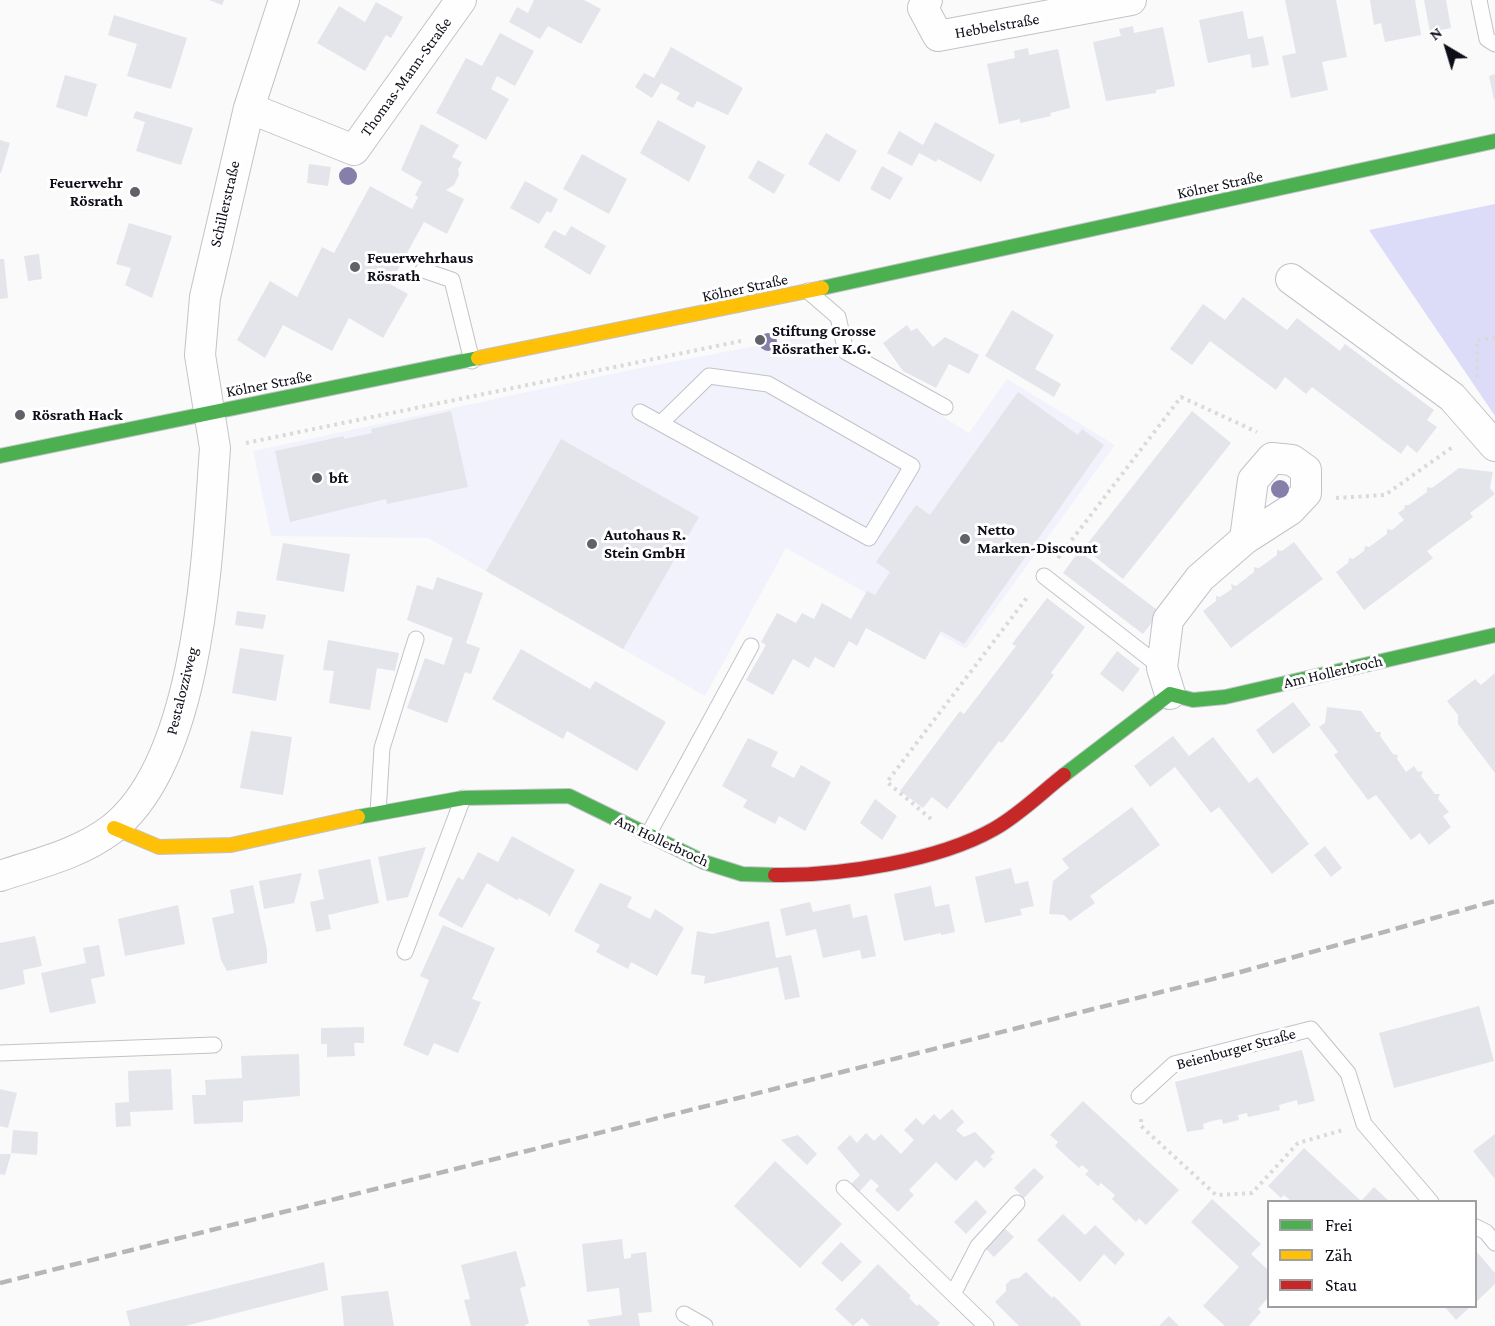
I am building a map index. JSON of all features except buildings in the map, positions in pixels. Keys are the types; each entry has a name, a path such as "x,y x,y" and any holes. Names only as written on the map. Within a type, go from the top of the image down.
{"main road":[{"name":"Kölner Straße","path":"0,456 808,291 1495,141"},
{"name":"Am Hollerbroch","path":"114,828 159,847 231,844 378,813 463,798 569,796 705,862 742,874 800,875 848,871 937,852 994,829 1166,681 1193,700 1225,697 1495,635"}],"street":[{"name":"Schillerstraße","path":"209,413 200,355 205,297 221,218 249,108 284,0"},
{"name":"Thomas-Mann-Straße","path":"249,108 354,150 461,0"},
{"name":"Hebbelstraße","path":"927,0 923,8 938,36 1131,0"},
{"path":"1291,279 1452,397 1487,437"},
{"name":"Pestalozziweg","path":"0,876 79,850 114,828 153,782 178,721 197,631 207,566 215,448 209,413"},
{"path":"1166,681 1168,620 1200,579 1245,539 1290,510 1306,493 1306,470 1292,460 1272,458 1253,480 1245,539"}],"lane":[{"path":"1479,0 1487,39 1495,44"},
{"path":"423,270 452,280 472,361"},
{"path":"808,291 838,317 846,352 945,407"},
{"path":"639,412 869,538 912,466 768,384 710,376 661,423"},
{"path":"1044,576 1166,681"},
{"path":"378,813 382,748 416,639"},
{"path":"648,835 751,646"},
{"path":"405,952 463,798"},
{"name":"Beienburger Straße","path":"1139,1096 1174,1064 1311,1029 1348,1073 1364,1124 1429,1200"},
{"path":"0,1053 214,1045"},
{"path":"844,1188 986,1326"},
{"path":"953,1294 978,1246 1017,1203"},
{"path":"1477,1228 1486,1232 1495,1243"},
{"path":"684,1314 705,1326"}],"path":[{"path":"1477,381 1477,340 1495,338"},
{"path":"1306,493 1341,499 1385,495 1487,437"},
{"path":"1139,1096 1142,1126 1216,1196 1252,1193 1298,1143 1364,1124"}],"shaded area":[{"path":"1495,204 1495,416 1369,230"},
{"path":"813,335 969,433 1007,379 1115,445 966,649 786,548 705,696 428,538 271,536 253,451 625,371"}],"railway":[{"path":"0,1283 1237,973 1495,901"}],"traffic: fast":[{"path":"822,288 1495,141"},
{"path":"0,456 478,358"},
{"path":"1064,775 1170,694 1193,700 1225,697 1495,635"},
{"path":"358,817 463,798 569,796 704,862 742,874 775,875"}],"traffic: slow":[{"path":"478,358 822,288"},
{"path":"114,828 159,847 231,845 358,817"}],"traffic: jam":[{"path":"775,875 828,873 858,869 917,858 945,850 994,829 1021,811 1064,775"}],"place":[{"name":"Feuerwehr Rösrath","path":"135,192"},
{"name":"Feuerwehrhaus Rösrath","path":"355,267"},
{"name":"Stiftung Grosse Rösrather K.G.","path":"760,340"},
{"name":"Rösrath Hack","path":"20,415"},
{"name":"bft","path":"317,478"},
{"name":"Netto Marken-Discount","path":"965,539"},
{"name":"Autohaus R. Stein GmbH","path":"592,544"}]}
